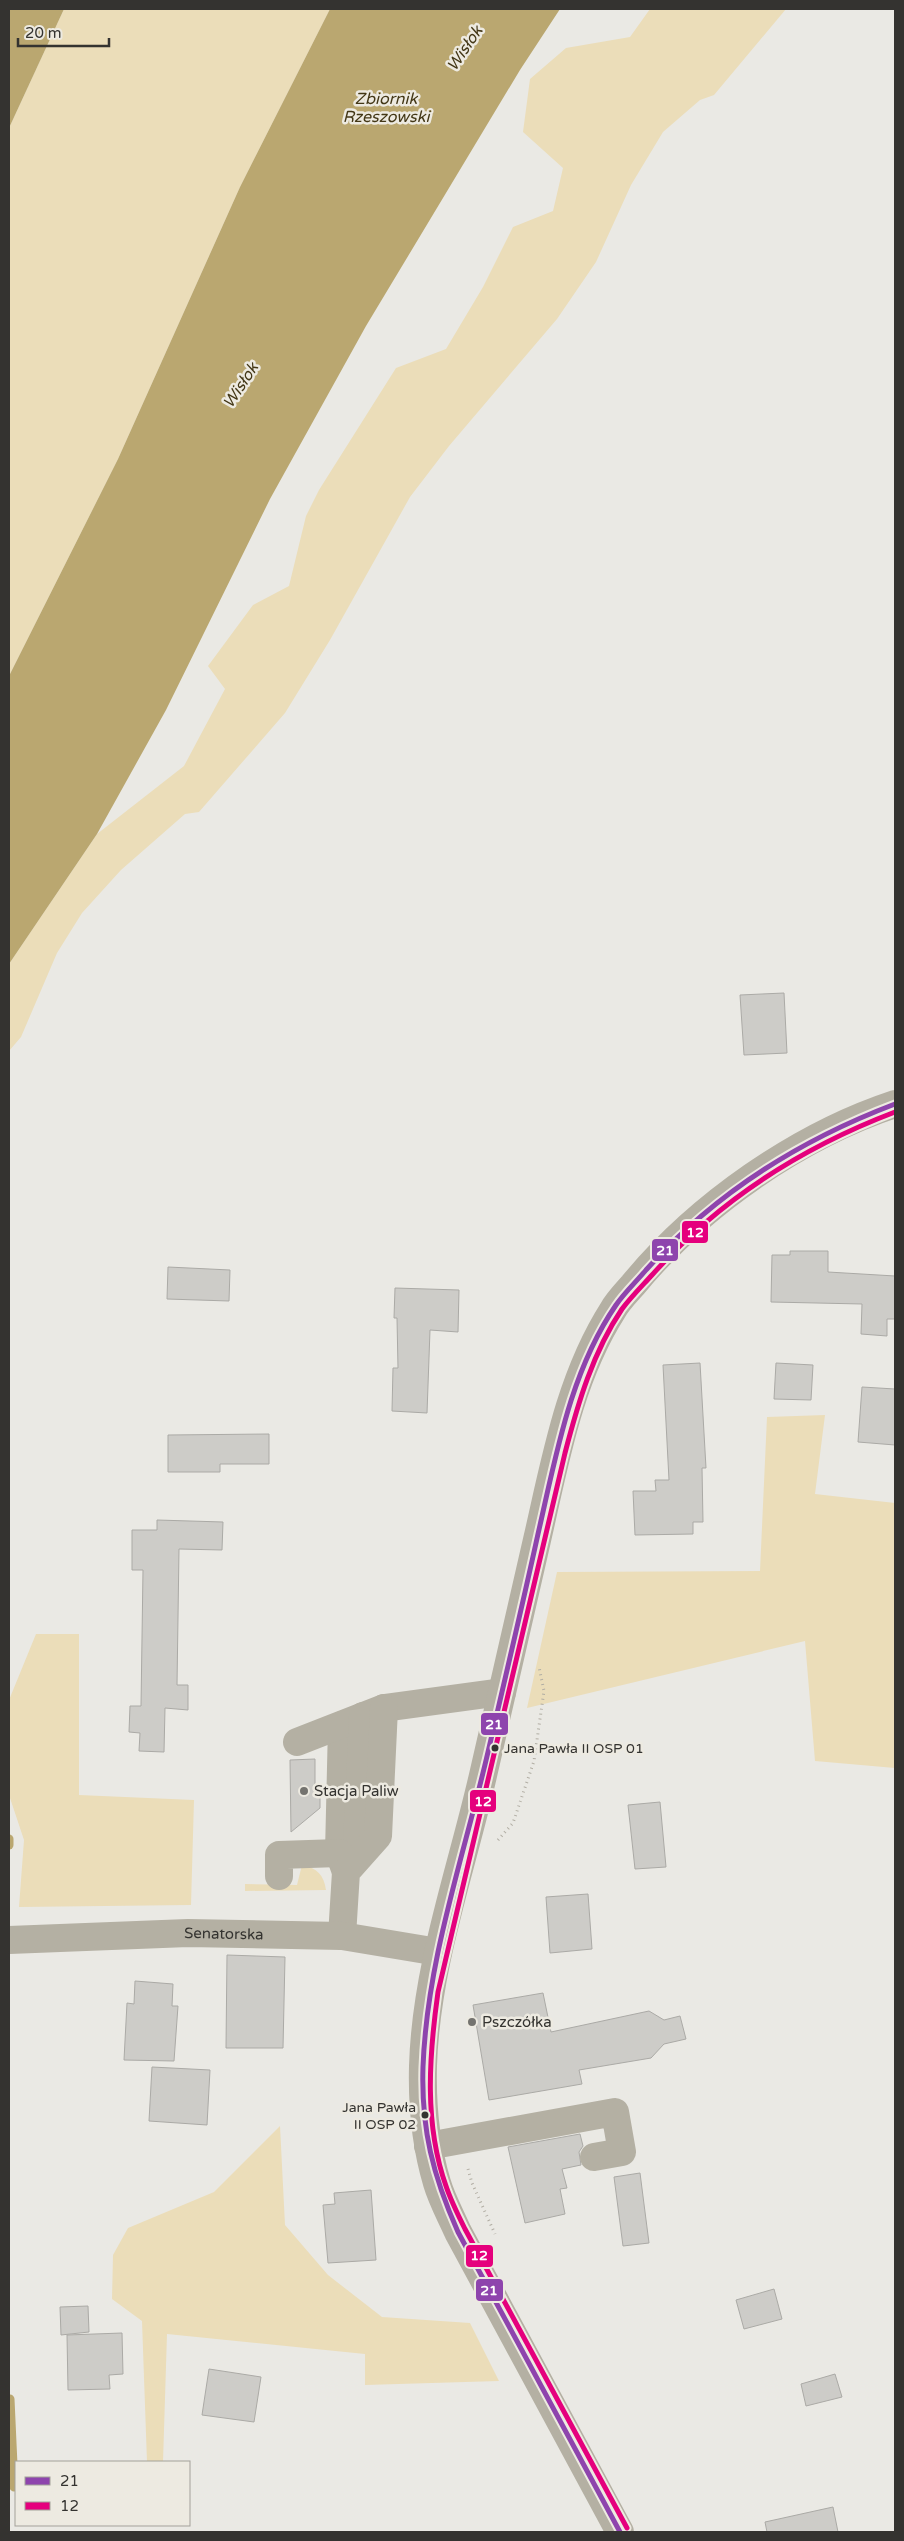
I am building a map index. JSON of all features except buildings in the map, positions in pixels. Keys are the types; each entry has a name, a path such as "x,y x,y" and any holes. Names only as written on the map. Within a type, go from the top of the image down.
{"street":[{"path":"620,2532 458,2232 438,2185 428,2146 423,2097 423,2065 429,1994 502,1692 560,1438 582,1369 613,1309 658,1254 719,1200 791,1152 870,1112 895,1104"},
{"path":"297,1742 363,1716 502,1692"},
{"path":"279,1876 279,1854 347,1862 378,1836 363,1716"},
{"path":"342,1936 347,1862 363,1716"},
{"name":"Senatorska","path":"9,1940 188,1933 342,1936 438,1952"},
{"path":"428,2146 615,2112 622,2152 594,2157"}],"path":[{"path":"495,1843 513,1823 534,1762 544,1691 539,1666"}],"shaded area":[{"path":"64,9 330,9 240,187 118,459 9,676 9,128"},
{"path":"650,9 786,9 714,95 700,100 663,132 631,185 596,262 557,319 449,446 410,497 330,640 285,713 199,812 185,814 121,870 82,913 57,953 21,1037 9,1051 9,964 97,834 184,766 225,689 208,666 253,605 289,586 306,516 319,490 396,368 446,349 483,287 513,227 553,211 563,168 523,132 530,79 566,48 630,37"},
{"path":"825,1415 815,1494 895,1503 895,1768 815,1761 805,1641 527,1708 557,1572 760,1571 767,1417"},
{"path":"36,1634 79,1634 79,1795 194,1800 191,1905 19,1907 24,1840 9,1795 9,1700"},
{"path":"302,1865 312,1868 319,1873 324,1880 326,1890 245,1891 245,1884 297,1885"},
{"path":"280,2126 285,2225 328,2275 382,2317 470,2323 499,2381 365,2385 365,2354 167,2334 163,2461 147,2461 142,2321 112,2299 113,2255 128,2228 214,2192"}],"water":[{"path":"9,9 64,9 9,128"},
{"name":"Zbiornik Rzeszowski","path":"330,9 560,9 520,70 366,326 270,499 166,710 97,834 9,964 9,676 118,459 240,187"}],"waterway":[{"path":"9,1839 9,1845"},
{"path":"10,2399 14,2487"}],"transit line":[{"name":"21","path":"620,2532 458,2232 435,2172 427,2132 423,2090 426,2027 431,1987 448,1908 488,1752 558,1445 576,1386 600,1331 619,1300 672,1243 700,1217 760,1172 792,1152 860,1118 895,1104"},
{"name":"12","path":"627,2528 465,2229 448,2192 439,2162 431,2114 432,2041 438,1992 565,1453 587,1378 612,1325 622,1309 678,1248 734,1200 795,1159 861,1126 895,1112"}],"place":[{"name":"Jana Pawła II OSP 01","path":"495,1748"},
{"name":"Stacja Paliw","path":"304,1791"},
{"name":"Pszczółka","path":"472,2022"},
{"name":"Jana Pawła II OSP 02","path":"425,2115"}],"water label":[{"name":"Wisłok","path":"464,48"},
{"name":"Wisłok","path":"240,385"}]}
